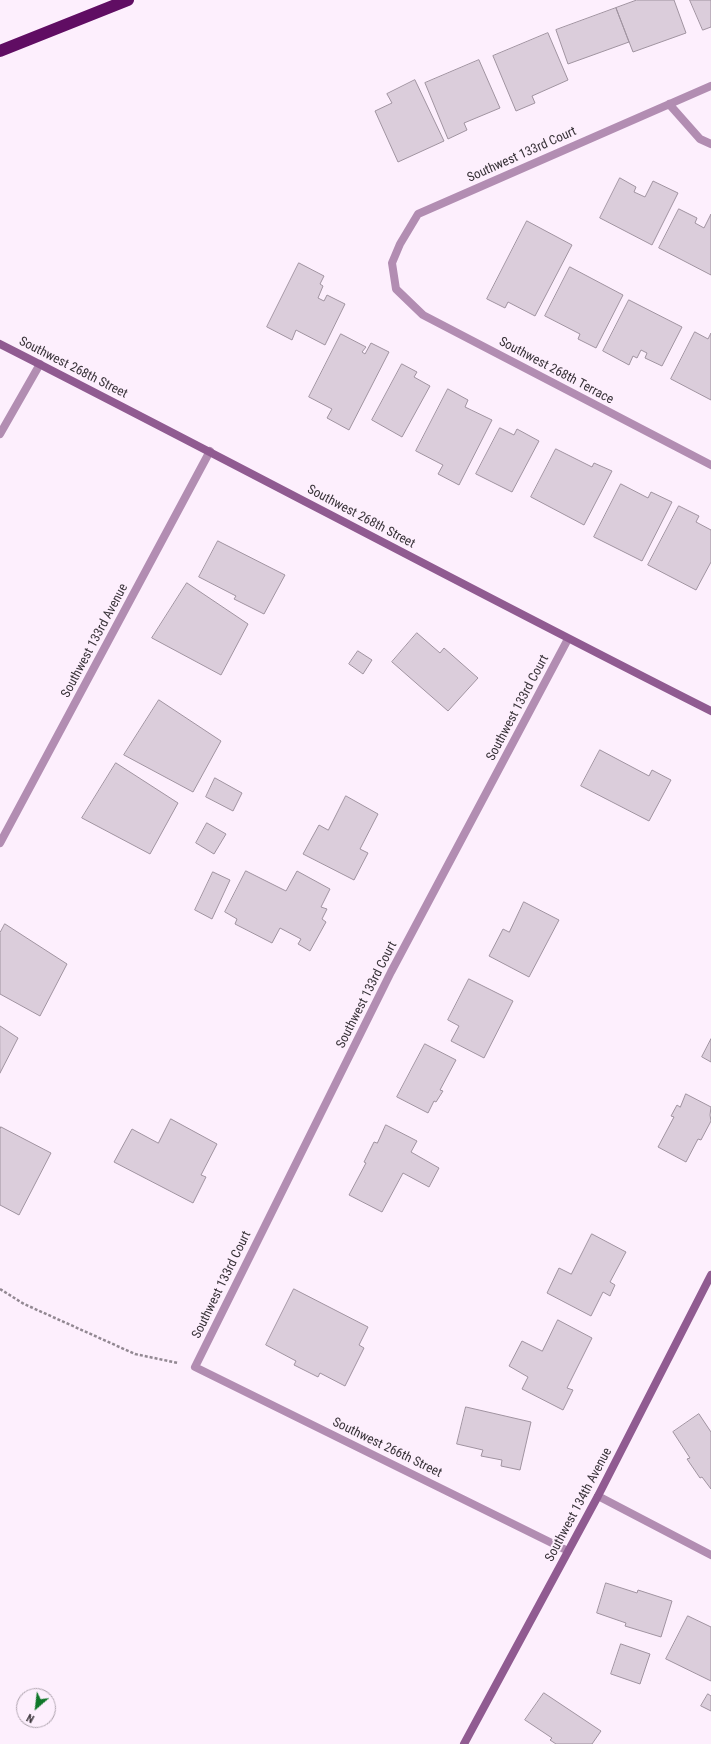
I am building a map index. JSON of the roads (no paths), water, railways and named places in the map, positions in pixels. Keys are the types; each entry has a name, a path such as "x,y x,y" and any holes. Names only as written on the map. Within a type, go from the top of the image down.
{"highway":[{"path":"0,51 128,0"}],"main road":[{"name":"Southwest 268th Street","path":"0,344 210,451 568,639 711,711"},
{"name":"Southwest 134th Avenue","path":"464,1744 598,1496 711,1275"}],"street":[{"name":"Southwest 133rd Court","path":"396,289 392,263 400,244 418,214 711,86"},
{"path":"669,104 700,139 711,144"},
{"name":"Southwest 268th Terrace","path":"396,289 423,315 711,465"},
{"path":"0,434 40,364"},
{"name":"Southwest 133rd Avenue","path":"0,843 210,451"},
{"name":"Southwest 133rd Court","path":"195,1367 391,972 568,639"},
{"name":"Southwest 266th Street","path":"195,1367 568,1551"},
{"path":"598,1496 711,1555"}]}
